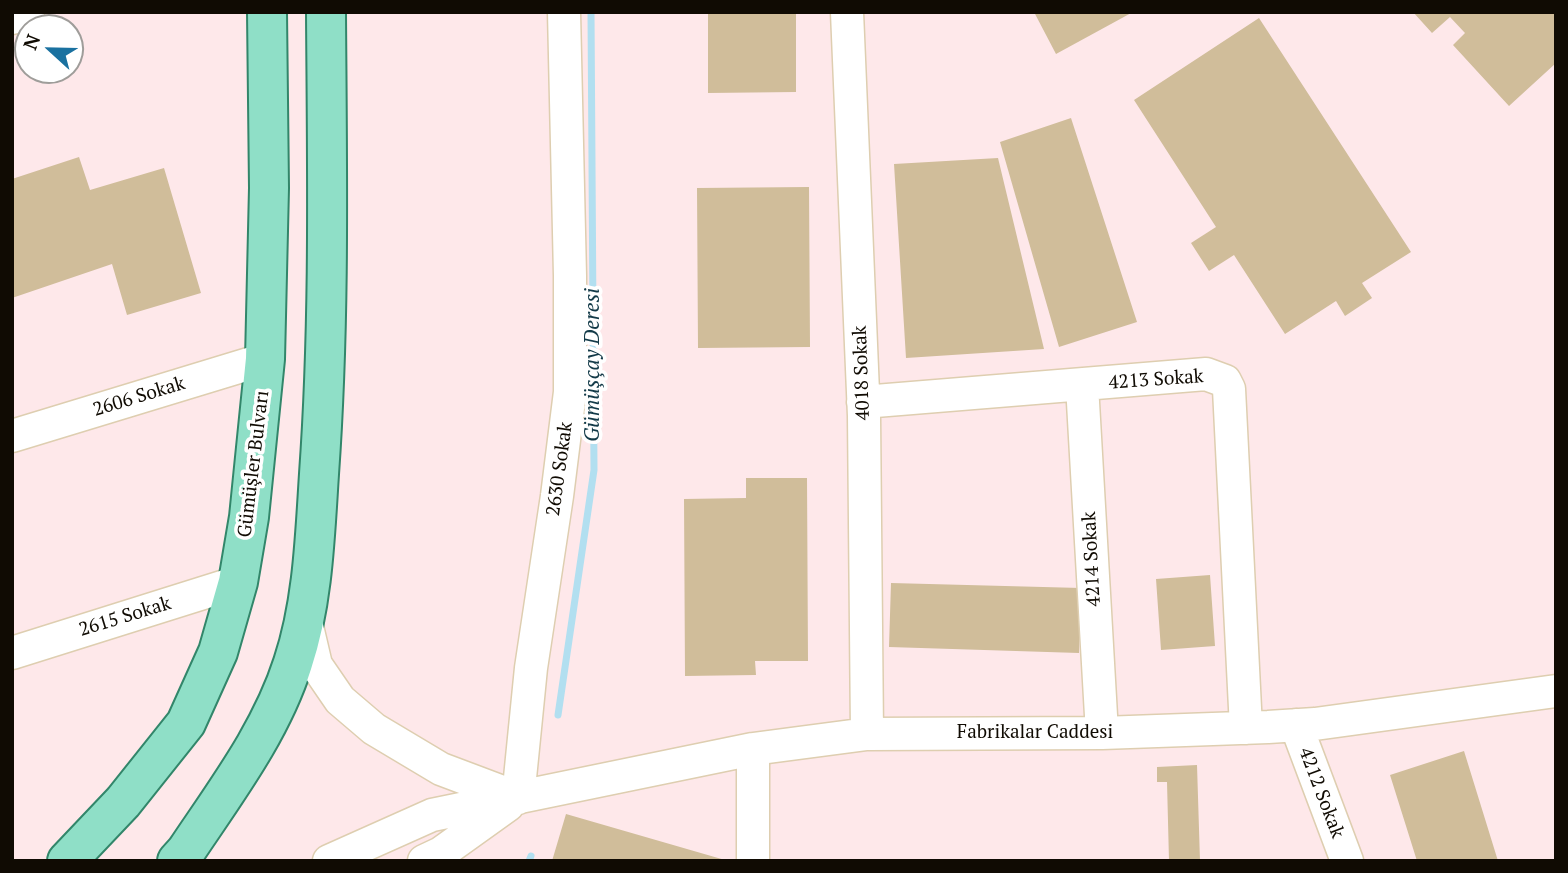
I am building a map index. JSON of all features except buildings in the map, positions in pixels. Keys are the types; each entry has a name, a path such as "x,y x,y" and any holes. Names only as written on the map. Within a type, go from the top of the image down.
{"main road":[{"name":"Gümüşler Bulvarı","path":"66,861 123,802 186,723 218,652 239,582 249,517 265,359 269,188 267,12"},
{"path":"177,861 261,738 293,664 305,618 316,522 326,387 326,12"}],"street":[{"path":"12,18 28,12"},
{"name":"2630 Sokak","path":"518,798 531,668 570,392 564,12"},
{"name":"4018 Sokak","path":"847,12 863,402 867,734"},
{"name":"2606 Sokak","path":"12,436 265,359"},
{"name":"4213 Sokak","path":"863,402 1206,374 1225,381 1229,389 1246,728"},
{"name":"4214 Sokak","path":"1082,385 1102,733"},
{"name":"2615 Sokak","path":"12,653 239,582"},
{"path":"305,618 316,665 340,700 365,722 441,769 518,798"},
{"name":"Fabrikalar Caddesi","path":"329,861 432,816 753,748 867,734 1102,733 1296,725 1556,691"},
{"name":"4212 Sokak","path":"1296,725 1347,861"},
{"path":"753,748 753,861"},
{"path":"424,861 441,853 518,798"}],"shaded area":[{"path":"12,12 1556,12 1556,861 12,861"}],"waterway":[{"name":"Gümüşçay Deresi","path":"558,715 594,470 591,12"},
{"name":"Gümüşçay Deresi","path":"529,861 531,856"}]}
